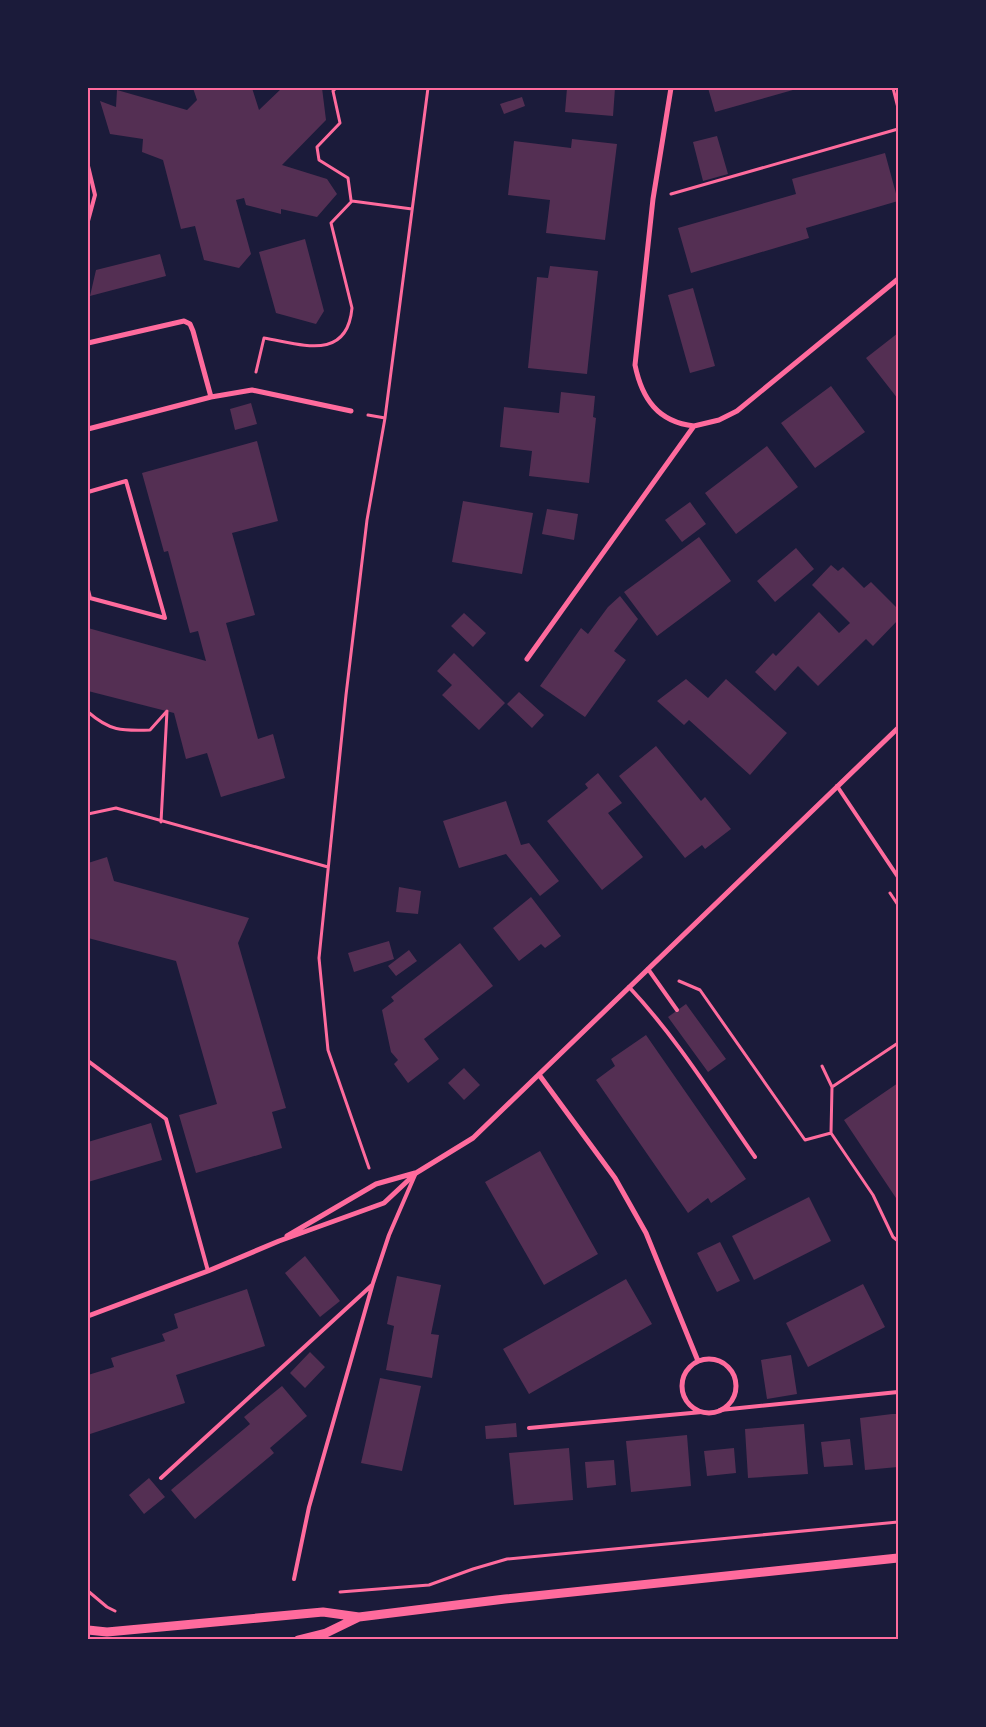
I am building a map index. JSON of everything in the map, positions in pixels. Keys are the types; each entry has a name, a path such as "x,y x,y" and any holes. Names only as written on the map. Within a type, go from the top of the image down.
{"street":[{"path":"671,88 653,199 635,365 639,385 652,406 680,424 694,426 720,420 737,411 898,279"},
{"path":"88,343 184,321 190,324 194,330 210,397"},
{"path":"88,429 210,397 252,390 351,412"},
{"path":"527,659 694,426"},
{"path":"88,1316 208,1271 279,1241 384,1204 416,1173 473,1138 540,1076 629,987 898,728"},
{"path":"540,1076 615,1178 646,1233 698,1361"},
{"path":"279,1241 332,1208 376,1184 416,1173"},
{"path":"717,1360 731,1371 735,1379 733,1397 720,1410 702,1412 688,1403 682,1388 686,1372 698,1361 717,1360"},
{"path":"88,1630 107,1632 323,1612 359,1617 505,1599 898,1558"},
{"path":"298,1640 326,1633 359,1617"}],"lane":[{"path":"88,166 95,195 88,222"},
{"path":"88,492 126,481 164,618 90,598 88,590"},
{"path":"837,786 898,877"},
{"path":"648,969 677,1010"},
{"path":"629,987 645,1004 673,1041 755,1158"},
{"path":"88,1061 166,1119 208,1271"},
{"path":"294,1578 309,1507 374,1283 389,1235 416,1173"},
{"path":"161,1478 374,1283"},
{"path":"720,1410 898,1392"},
{"path":"529,1428 702,1412"}],"path":[{"path":"336,88 333,91 340,123 317,147 319,160 348,178 352,201"},
{"path":"371,1171 348,1111 328,1050 319,958 367,520 384,418 428,88"},
{"path":"892,88 898,108"},
{"path":"653,199 898,130"},
{"path":"352,201 412,208"},
{"path":"252,390 264,338 318,347 335,343 345,334 351,322 352,308 331,223 352,201"},
{"path":"88,712 103,726 127,731 150,730 167,711 161,822"},
{"path":"88,814 116,808 328,867"},
{"path":"659,958 680,981 700,990 805,1140 831,1133"},
{"path":"832,1087 898,1043"},
{"path":"822,1066 832,1087 831,1133 874,1195 893,1237 898,1241"},
{"path":"332,1593 429,1585 507,1559 898,1522"},
{"path":"88,1591 107,1607 120,1613"}],"building":[{"path":"193,88 252,88 259,110 282,88 322,88 326,120 282,165 327,179 337,194 317,217 281,209 281,214 246,205 244,198 236,200 251,254 239,268 204,260 195,226 181,229 163,160 142,152 143,139 110,134 100,101 116,107 117,90 187,110 197,100"},
{"path":"567,88 615,88 613,116 565,112"},
{"path":"708,88 800,88 715,112"},
{"path":"522,97 525,106 504,114 500,104"},
{"path":"717,136 728,174 703,181 693,142"},
{"path":"572,139 617,144 605,240 546,233 550,200 508,195 514,141 571,148"},
{"path":"885,153 898,201 806,228 809,238 691,273 678,228 796,194 792,179"},
{"path":"305,239 324,311 316,324 276,313 259,252"},
{"path":"160,254 166,276 90,296 96,270"},
{"path":"550,266 598,271 587,374 528,368 537,277 548,278"},
{"path":"693,288 715,366 690,373 668,295"},
{"path":"898,333 898,399 866,358"},
{"path":"831,386 865,432 815,468 781,423"},
{"path":"561,392 595,396 593,417 596,418 589,483 529,476 532,451 500,447 504,407 559,413"},
{"path":"251,403 257,424 235,430 230,409"},
{"path":"257,441 278,521 232,533 255,615 226,623 258,739 273,734 285,778 221,797 207,753 186,759 174,713 88,691 88,628 206,661 198,631 190,633 168,551 164,552 142,473"},
{"path":"767,446 798,487 736,534 705,493"},
{"path":"463,501 533,513 522,574 452,562"},
{"path":"690,502 706,524 682,542 665,520"},
{"path":"547,509 578,514 574,540 542,534"},
{"path":"699,537 731,581 657,636 624,592"},
{"path":"796,548 814,569 775,602 757,581"},
{"path":"831,565 838,571 843,567 864,588 871,582 898,609 898,620 873,646 866,639 818,686 798,666 775,691 755,672 773,653 776,656 819,612 839,633 850,623 812,585"},
{"path":"620,596 638,619 614,651 626,660 585,717 540,686 581,628 588,634 608,607"},
{"path":"464,613 486,633 473,647 451,626"},
{"path":"454,653 505,703 479,730 442,695 452,685 437,671"},
{"path":"686,679 708,698 726,679 787,733 750,775 689,720 684,725 657,701"},
{"path":"519,692 544,715 532,728 507,704"},
{"path":"656,746 701,801 705,797 731,829 705,849 702,845 685,858 619,776"},
{"path":"598,773 622,803 608,813 643,857 602,890 547,821 588,788 585,784"},
{"path":"506,801 521,845 529,843 559,881 540,896 506,854 459,868 443,821"},
{"path":"107,857 114,881 249,918 238,943 286,1108 272,1112 282,1148 196,1173 179,1115 217,1104 176,961 88,938 88,863"},
{"path":"399,887 421,891 418,914 396,912"},
{"path":"531,897 561,936 545,948 541,944 519,961 493,928"},
{"path":"389,941 394,959 354,972 348,953"},
{"path":"460,943 493,986 424,1039 439,1059 408,1083 394,1064 398,1060 391,1052 382,1010 394,1001 391,997"},
{"path":"409,950 417,961 396,976 388,966"},
{"path":"686,1004 726,1059 708,1072 668,1017"},
{"path":"646,1035 746,1179 711,1203 708,1198 688,1213 596,1080 615,1066 611,1059"},
{"path":"464,1068 480,1085 464,1100 448,1083"},
{"path":"898,1083 898,1201 844,1120"},
{"path":"151,1123 162,1160 88,1182 88,1142"},
{"path":"540,1151 598,1254 544,1285 485,1182"},
{"path":"809,1197 831,1241 754,1280 732,1236"},
{"path":"720,1242 740,1281 717,1292 697,1253"},
{"path":"305,1256 340,1301 320,1317 285,1273"},
{"path":"397,1276 441,1285 431,1334 439,1335 432,1378 386,1370 394,1326 387,1324"},
{"path":"626,1279 652,1324 529,1394 503,1349"},
{"path":"863,1284 885,1327 808,1367 786,1323"},
{"path":"247,1289 265,1346 176,1375 185,1403 90,1434 88,1427 88,1375 114,1367 111,1358 165,1341 162,1334 178,1328 174,1314"},
{"path":"310,1352 325,1367 305,1388 290,1373"},
{"path":"791,1355 797,1394 767,1399 761,1360"},
{"path":"380,1378 421,1386 402,1471 361,1463"},
{"path":"282,1386 307,1416 270,1448 274,1453 195,1519 171,1490 250,1424 244,1417"},
{"path":"898,1414 898,1467 865,1470 860,1418"},
{"path":"516,1423 517,1437 486,1439 485,1426"},
{"path":"804,1424 808,1474 748,1478 745,1429"},
{"path":"687,1435 691,1486 631,1492 626,1441"},
{"path":"850,1439 853,1465 824,1467 821,1442"},
{"path":"569,1448 573,1500 514,1505 509,1453"},
{"path":"734,1448 736,1473 707,1476 704,1451"},
{"path":"614,1460 616,1485 587,1488 585,1462"},
{"path":"149,1478 165,1497 144,1514 129,1495"}]}
